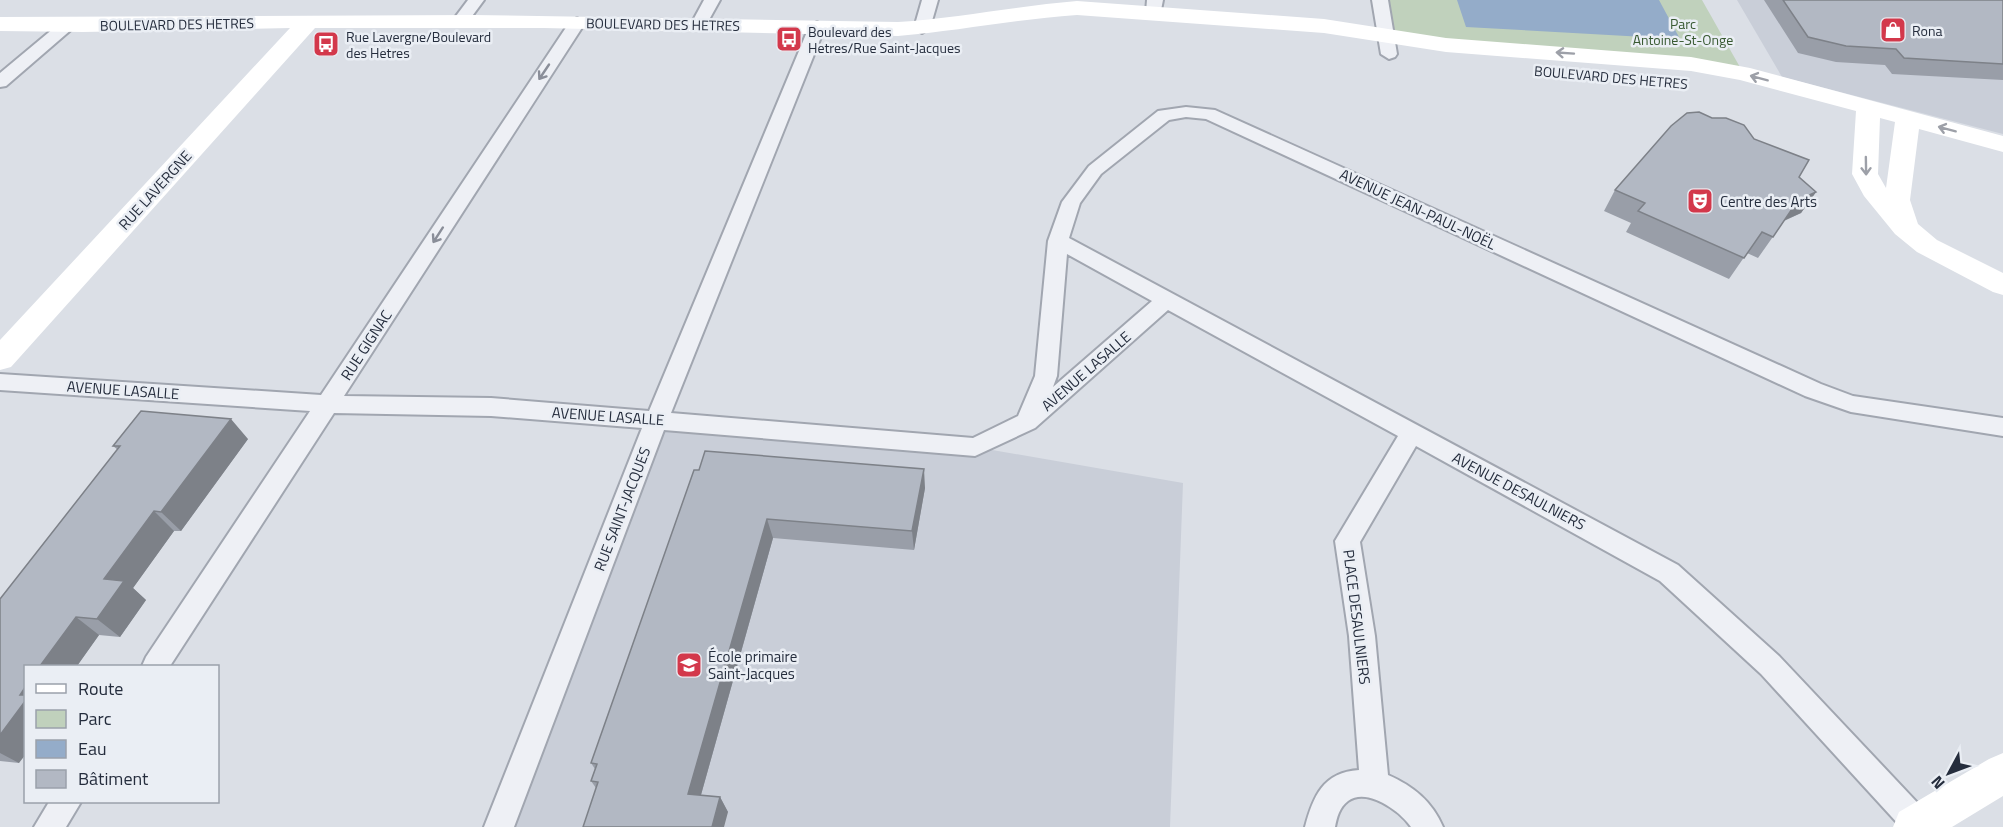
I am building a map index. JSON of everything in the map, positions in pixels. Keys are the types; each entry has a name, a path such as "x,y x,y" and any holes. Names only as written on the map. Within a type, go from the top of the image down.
{"street":[{"path":"460,20 476,0"},
{"path":"699,24 711,0"},
{"path":"922,28 930,0"},
{"path":"1380,0 1387,46"},
{"name":"BOULEVARD DES HETRES","path":"0,24 66,26 460,20 922,28 1067,9 1155,6 1324,26 1445,63 1643,77 1737,91 1868,117 1906,127 2003,144"},
{"name":"RUE LAVERGNE","path":"0,359 309,21"},
{"name":"RUE GIGNAC","path":"156,665 577,23"},
{"path":"0,82 66,26"},
{"name":"RUE SAINT-JACQUES","path":"499,827 657,419 817,27"},
{"name":"AVENUE JEAN-PAUL-NOËL","path":"1027,422 1046,376 1058,242 1071,202 1095,170 1164,115 1186,112 1209,114 1813,390 1851,404 2003,427"},
{"path":"1868,117 1865,174 1873,190 1905,228 1927,246 2003,285"},
{"path":"1905,228 1897,200 1906,127"},
{"name":"BOULEVARD DES HETRES","path":"1906,127 2003,164"},
{"name":"AVENUE DESAULNIERS","path":"1058,242 1669,573 1770,665 1916,825"},
{"name":"AVENUE LASALLE","path":"0,382 328,404 491,407 657,419 840,438 975,447 1027,422 1165,302"},
{"name":"PLACE DESAULNIERS","path":"1374,783 1362,636 1347,541 1412,433"},
{"path":"1916,825 2003,773"},
{"path":"1320,827 1322,814 1329,799 1341,789 1356,784 1374,783 1392,790 1409,801 1423,816 1428,827"},
{"path":"49,827 65,803"}],"shaded area":[{"name":"Rona","path":"1737,0 2003,0 2003,134 1782,77"},
{"path":"657,419 975,447 1183,483 1170,827 497,827"}],"green space":[{"name":"Parc Antoine-St-Onge","path":"1380,0 1702,0 1741,69 1386,37"}],"water":[{"path":"1457,0 1659,0 1680,39 1466,27"}],"building":[{"name":"Rona","path":"1783,0 2003,0 2003,64 1904,58 1896,49 1846,46 1808,37"},
{"name":"Centre des Arts","path":"1699,112 1712,118 1726,118 1744,125 1754,139 1809,160 1799,177 1816,192 1798,200 1773,237 1762,232 1744,258 1638,211 1645,203 1615,190 1671,126 1687,113"},
{"path":"141,411 231,419 161,512 154,511 104,579 124,581 97,619 76,617 41,665 24,665 24,689 20,695 24,695 24,703 0,735 0,599 120,446 113,446"},
{"name":"École primaire Saint-Jacques","path":"705,451 924,469 912,531 767,519 688,794 720,797 712,827 583,827 598,782 591,781 597,764 591,763 694,470 699,470"}],"place":[{"name":"Rona","path":"1893,30"},
{"name":"Boulevard des Hetres/Rue Saint-Jacques","path":"789,39"},
{"name":"Rue Lavergne/Boulevard des Hetres","path":"326,44"},
{"name":"Centre des Arts","path":"1700,201"},
{"name":"École primaire Saint-Jacques","path":"689,665"}]}
